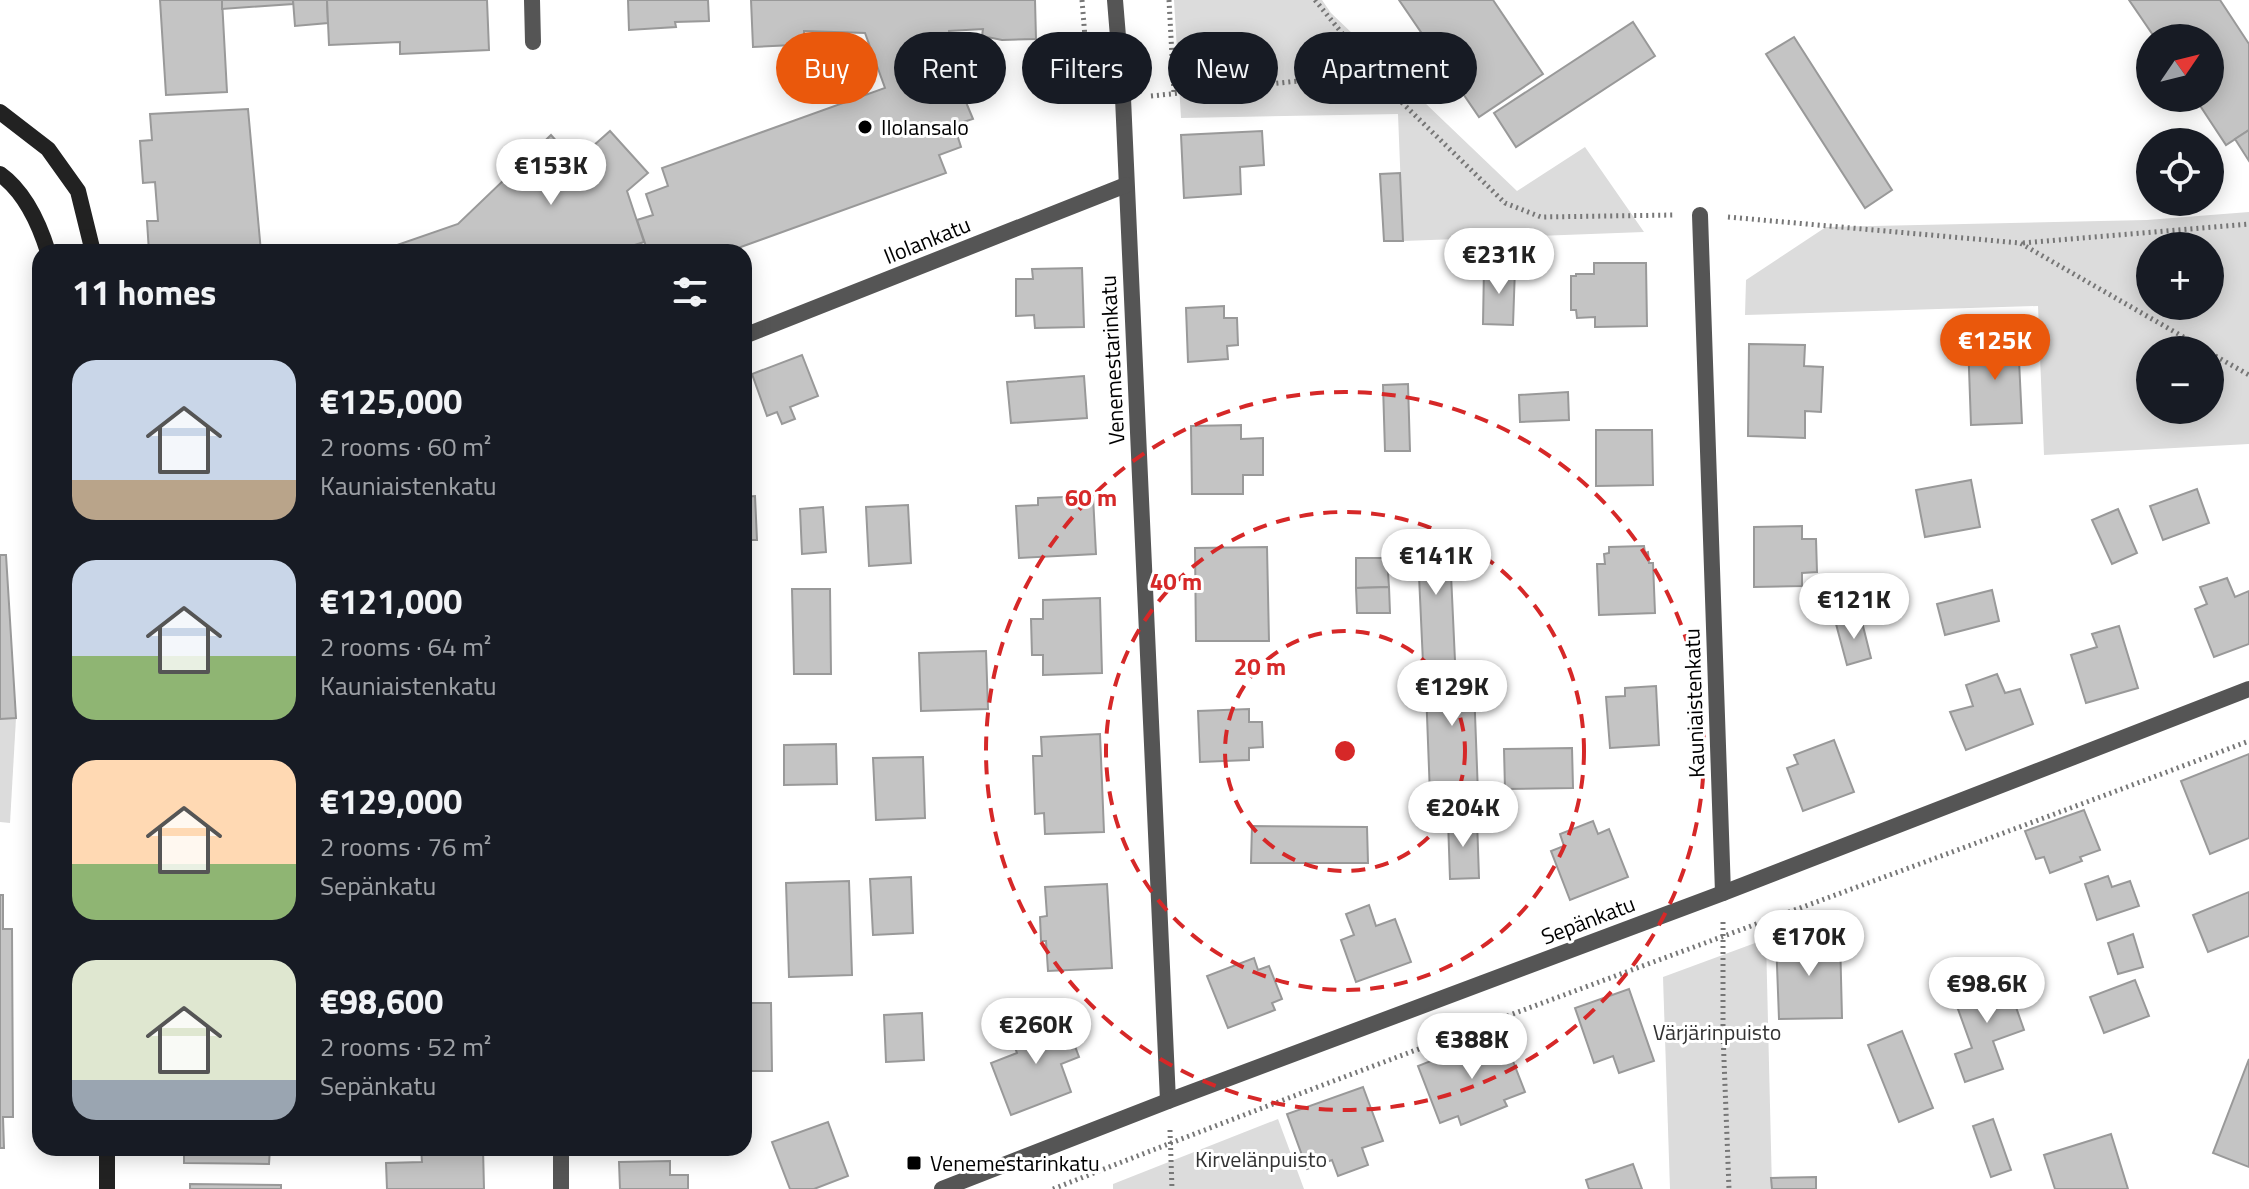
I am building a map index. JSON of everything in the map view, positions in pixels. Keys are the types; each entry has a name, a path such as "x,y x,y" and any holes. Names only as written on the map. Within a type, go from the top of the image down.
{"main road":[{"path":"0,112 48,149 78,191 91,244"},
{"path":"0,174 32,211 45,244"},
{"path":"107,1156 107,1189"}],"street":[{"path":"532,0 533,42"},
{"name":"Venemestarinkatu","path":"1115,0 1118,32"},
{"name":"Venemestarinkatu","path":"1123,104 1168,1101"},
{"name":"Ilolankatu","path":"752,333 1126,185"},
{"name":"Kauniaistenkatu","path":"1700,215 1723,893"},
{"name":"Sepänkatu","path":"942,1189 1723,893 2249,689"},
{"path":"561,1156 561,1189"}],"path":[{"path":"1082,0 1085,32"},
{"path":"1169,0 1171,32"},
{"path":"1315,0 1341,32"},
{"path":"1403,104 1505,203 1541,217 1700,215 2020,243 2249,224"},
{"path":"2020,243 2182,336"},
{"path":"2224,360 2249,375"},
{"path":"1053,1189 2249,741"},
{"path":"1723,893 1723,1034 1729,1189"},
{"path":"1171,1143 1172,1189"}],"green space":[{"path":"1174,0 1322,0 1351,32 1294,32 1294,104 1426,104 1517,191 1585,147 1644,232 1403,241 1398,114 1181,118 1180,104 1278,104 1278,32 1176,32"},
{"path":"2249,212 2249,444 2044,455 2038,306 1745,315 1746,280 1826,227 2147,220"},
{"path":"16,718 10,823 0,822 0,719"},
{"name":"Värjärinpuisto","path":"1766,939 1772,1189 1670,1189 1663,977"},
{"name":"Kirvelänpuisto","path":"1278,1119 1304,1189 1113,1189 1113,1184"}],"building":[{"path":"160,0 222,0 227,92 166,95"},
{"path":"222,0 293,0 293,4 222,9"},
{"path":"293,0 327,0 328,23 295,26"},
{"path":"327,0 487,0 489,50 400,54 400,42 329,45"},
{"path":"628,0 708,0 709,21 675,22 676,27 629,30"},
{"name":"Ilolansalo","path":"751,0 1035,0 1036,32 1022,32 1022,39 1006,40 1006,32 983,32 983,29 894,32 894,104 967,104 973,119 954,125 961,147 939,155 946,173 749,244 645,244 637,220 653,215 646,194 668,186 662,168 840,104 878,104 878,91 885,88 878,69 878,32 776,32 776,46 753,47"},
{"path":"1399,0 1493,0 1543,74 1479,117 1470,104 1477,104 1477,32 1421,32"},
{"path":"2129,0 2220,0 2249,44 2249,130 2226,145 2224,128 2215,128 2204,112 2224,112 2224,24 2145,24"},
{"path":"1633,22 1655,56 1516,147 1494,113"},
{"path":"1794,37 1892,190 1865,208 1766,54"},
{"path":"248,109 260,244 148,244 147,221 158,221 155,182 143,183 140,141 152,140 150,114"},
{"path":"2249,130 2249,161 2235,139"},
{"path":"610,131 648,173 627,191 644,242 400,244 458,224 551,135 575,162"},
{"path":"1262,131 1264,165 1240,167 1241,194 1184,198 1181,135"},
{"path":"1400,173 1403,241 1384,241 1380,174"},
{"path":"1594,263 1646,263 1647,326 1595,327 1595,317 1577,318 1576,310 1571,310 1571,276 1594,274"},
{"path":"1484,267 1515,268 1513,325 1483,324"},
{"path":"1082,268 1084,327 1035,328 1034,315 1016,316 1016,279 1033,279 1032,269"},
{"path":"1224,306 1224,318 1237,318 1238,345 1227,346 1228,359 1188,362 1186,308"},
{"path":"2018,339 2022,423 1971,425 1968,341"},
{"path":"1749,344 1805,345 1804,366 1823,367 1821,412 1805,411 1805,438 1748,436"},
{"path":"802,355 818,396 790,407 795,419 782,424 777,412 767,416 752,374"},
{"path":"1084,376 1087,418 1011,423 1007,382"},
{"path":"1408,384 1410,451 1385,451 1383,385"},
{"path":"1568,392 1569,420 1520,422 1519,395"},
{"path":"1241,425 1241,439 1263,438 1263,475 1243,475 1243,494 1192,494 1191,426"},
{"path":"1596,430 1652,430 1653,485 1596,486"},
{"path":"1971,480 1980,527 1925,537 1916,490"},
{"path":"2197,489 2209,523 2163,540 2150,506"},
{"path":"752,496 755,496 757,540 752,540"},
{"path":"1093,496 1096,554 1019,558 1016,506 1038,505 1038,498"},
{"path":"908,505 911,563 869,566 866,507"},
{"path":"823,507 826,552 802,554 800,509"},
{"path":"2118,509 2137,553 2112,564 2092,520"},
{"path":"1802,526 1802,539 1816,539 1817,572 1802,573 1802,586 1754,587 1754,527"},
{"path":"1449,531 1455,661 1423,663 1417,532"},
{"path":"1644,546 1649,563 1653,563 1655,613 1599,615 1597,564 1605,564 1604,554 1609,553 1609,547"},
{"path":"1267,547 1269,641 1196,641 1195,548"},
{"path":"0,555 6,555 16,718 0,719"},
{"path":"1356,558 1387,558 1389,587 1356,588"},
{"path":"2227,578 2235,597 2249,591 2249,644 2214,657 2195,609 2207,604 2200,587"},
{"path":"1389,587 1390,613 1357,613 1356,588"},
{"path":"792,589 830,589 831,674 794,674"},
{"path":"1992,590 1999,621 1945,635 1937,604"},
{"path":"1100,598 1102,673 1043,675 1043,655 1032,655 1031,619 1043,619 1043,600"},
{"path":"1861,618 1871,658 1847,665 1836,624"},
{"path":"2119,626 2138,688 2086,703 2071,655 2097,647 2092,634"},
{"path":"986,651 988,709 921,711 919,653"},
{"path":"1473,661 1478,794 1430,795 1425,663"},
{"path":"1997,674 2005,693 2020,689 2033,724 1966,750 1950,712 1973,706 1966,685"},
{"path":"1656,686 1659,745 1610,748 1606,697 1625,696 1625,688"},
{"path":"1249,709 1249,722 1262,722 1263,747 1249,748 1249,760 1200,762 1198,711"},
{"path":"1100,734 1104,832 1045,834 1044,813 1035,814 1033,756 1042,756 1041,737"},
{"path":"1834,740 1854,792 1803,811 1787,768 1798,764 1794,755"},
{"path":"836,744 837,784 784,785 784,745"},
{"path":"1572,748 1573,788 1505,789 1504,749"},
{"path":"2249,754 2249,838 2210,854 2181,781"},
{"path":"923,757 925,818 876,820 873,758"},
{"path":"2084,810 2100,850 2080,857 2082,861 2050,873 2044,857 2036,859 2025,831"},
{"path":"1448,820 1477,820 1479,878 1450,879"},
{"path":"1593,821 1598,834 1609,829 1628,877 1570,900 1551,851 1564,846 1560,834"},
{"path":"1252,826 1367,827 1368,863 1251,863"},
{"path":"2108,876 2112,887 2130,881 2139,906 2097,920 2085,884"},
{"path":"911,877 913,933 873,935 870,879"},
{"path":"849,881 852,975 789,977 786,883"},
{"path":"1107,884 1112,968 1048,971 1046,941 1041,941 1040,917 1047,916 1045,887"},
{"path":"2249,892 2249,936 2208,952 2193,915"},
{"path":"0,895 3,895 3,929 12,929 13,1117 3,1117 4,1148 0,1148"},
{"path":"1369,905 1376,926 1395,919 1411,962 1356,982 1341,940 1354,935 1346,914"},
{"path":"2133,934 2143,967 2118,974 2108,943"},
{"path":"1840,938 1842,1018 1779,1019 1776,939"},
{"path":"1254,958 1258,970 1269,966 1282,999 1272,1003 1275,1010 1228,1028 1207,976"},
{"path":"2003,970 2024,1030 1993,1041 2003,1069 1965,1082 1955,1054 1972,1048 1954,998 1980,989 1977,979"},
{"path":"2135,980 2149,1016 2104,1033 2090,997"},
{"path":"1629,989 1654,1061 1619,1073 1613,1056 1594,1063 1575,1008"},
{"path":"752,1003 771,1003 772,1071 752,1071"},
{"path":"922,1013 924,1060 886,1062 884,1015"},
{"path":"1064,1017 1079,1057 1061,1064 1071,1092 1011,1115 991,1063 1017,1053 1011,1037"},
{"path":"1902,1031 1933,1108 1899,1122 1868,1045"},
{"path":"1502,1033 1525,1092 1504,1100 1507,1106 1461,1125 1458,1116 1440,1123 1418,1066"},
{"path":"2249,1059 2249,1167 2213,1153"},
{"path":"1363,1087 1383,1141 1362,1148 1368,1165 1338,1176 1332,1160 1307,1169 1287,1114"},
{"path":"1993,1119 2011,1170 1991,1177 1973,1126"},
{"path":"828,1122 848,1176 814,1189 790,1189 772,1142"},
{"path":"2111,1134 2128,1189 2055,1189 2044,1155"},
{"path":"184,1156 270,1156 269,1164 184,1163"},
{"path":"422,1156 483,1156 484,1189 387,1189 386,1163 422,1162"},
{"path":"670,1161 670,1175 688,1175 688,1189 620,1189 619,1162"},
{"path":"1633,1164 1642,1189 1589,1189 1586,1180"},
{"path":"1816,1177 1816,1189 1772,1189 1771,1178"},
{"path":"190,1184 281,1185 281,1189 190,1189"}],"place":[{"name":"Ilolansalo","path":"865,127"},
{"name":"Venemestarinkatu","path":"914,1163"}]}
